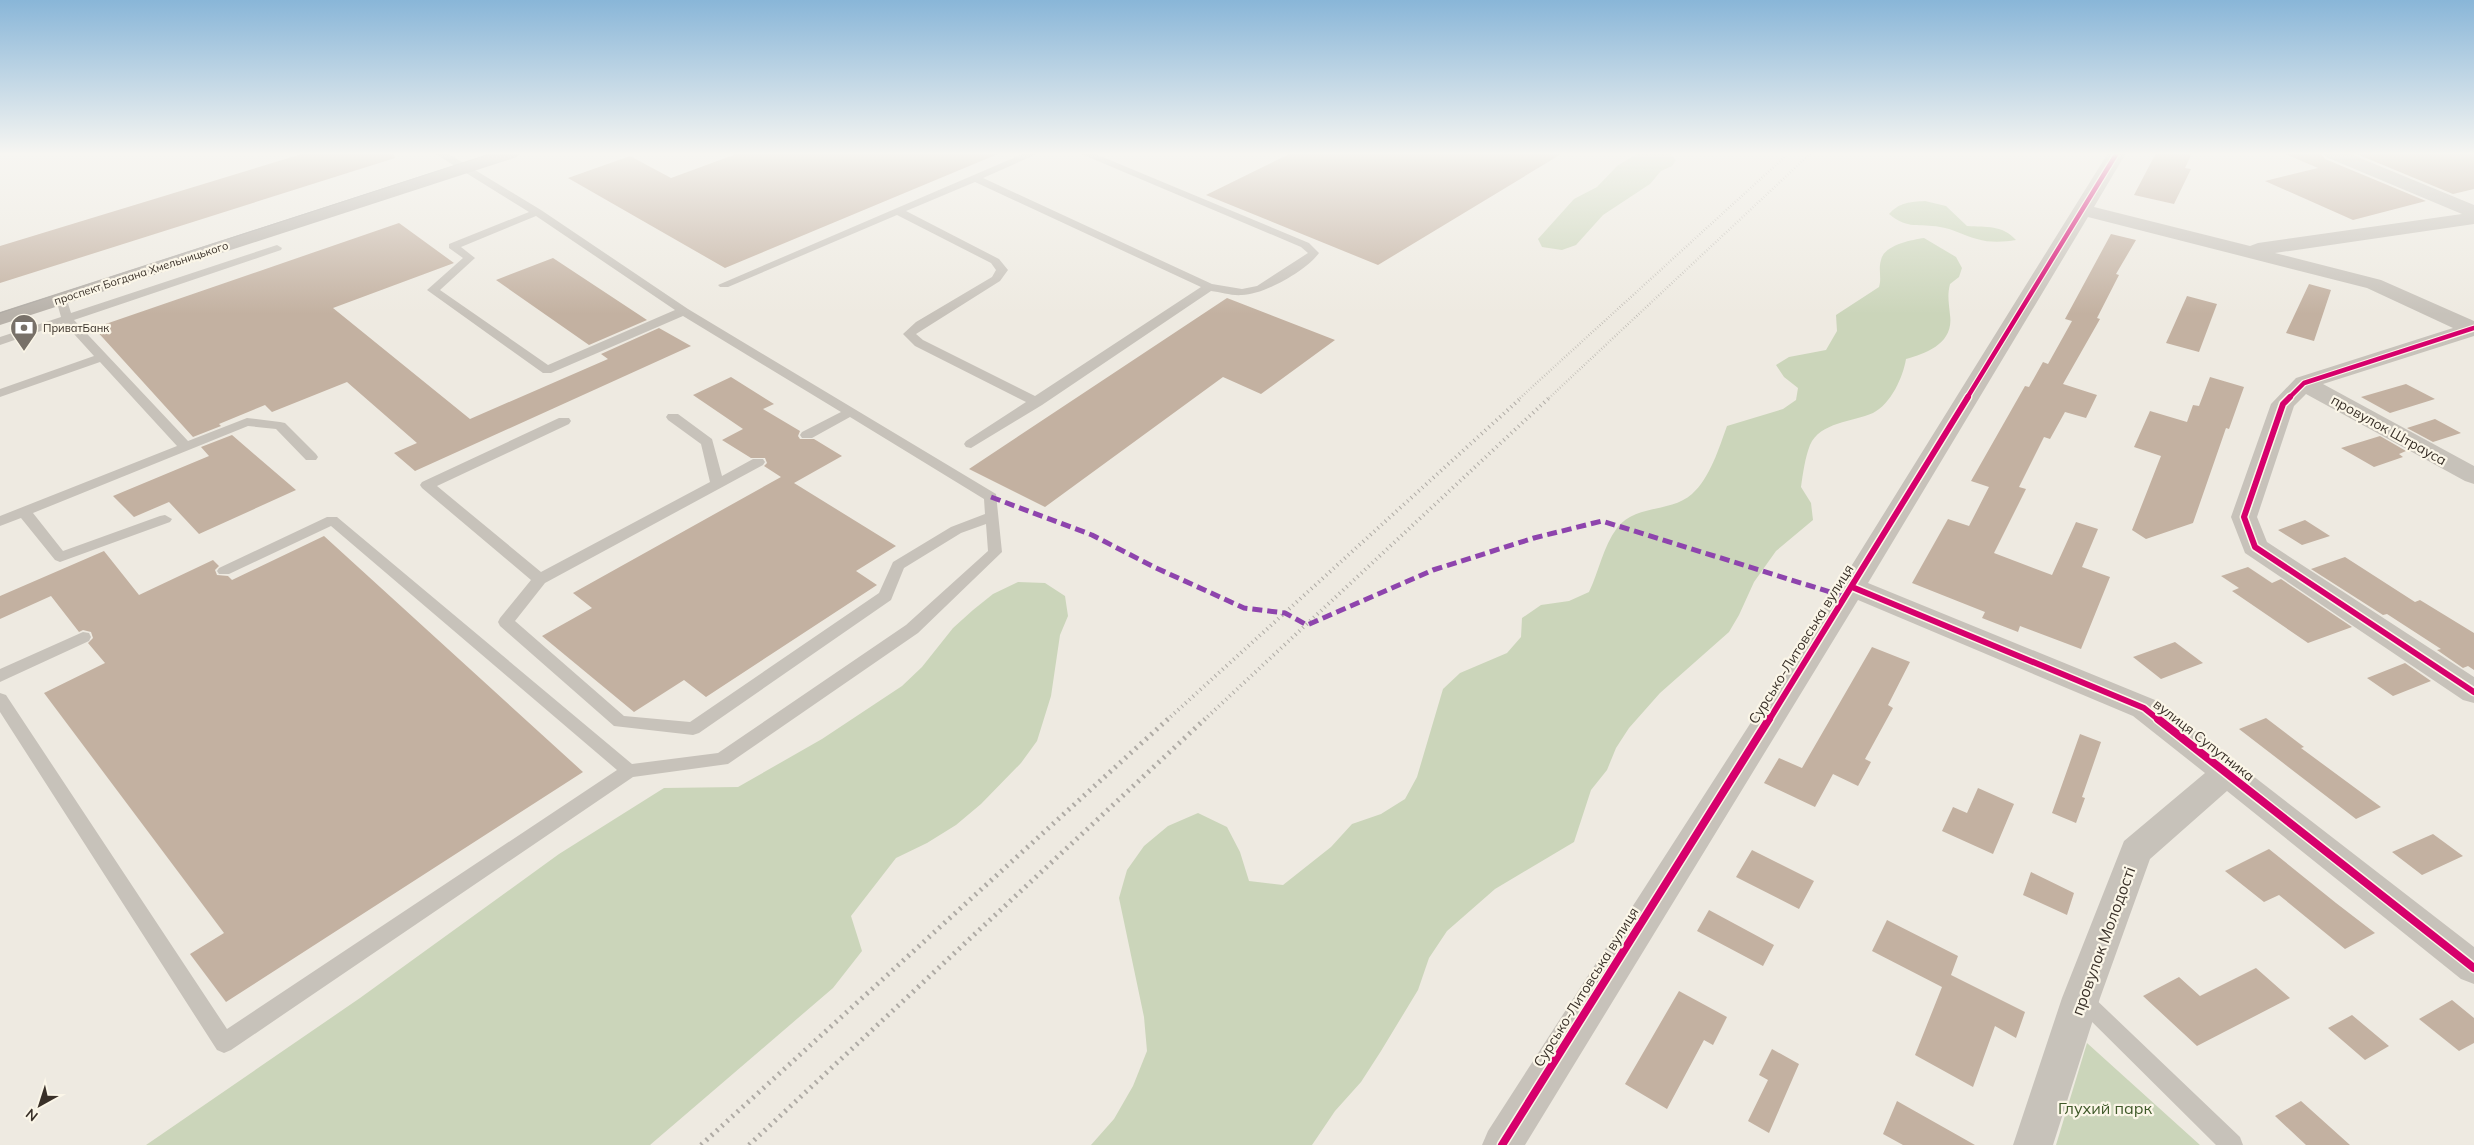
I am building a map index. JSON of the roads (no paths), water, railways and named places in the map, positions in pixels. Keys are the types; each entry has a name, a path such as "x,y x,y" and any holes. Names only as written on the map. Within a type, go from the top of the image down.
{"main road":[{"name":"проспект Богдана Хмельницького","path":"0,301 300,206"},
{"name":"проспект Богдана Хмельницького","path":"0,319 62,299 319,206"}],"street":[{"name":"Сурсько-Литовська вулиця","path":"1502,1145 1852,587 2086,206"},
{"path":"2461,206 2474,212"},
{"path":"2084,210 2374,284 2474,329"},
{"path":"2245,250 2474,218"},
{"path":"2474,329 2304,383 2282,404 2244,517 2256,547 2474,692"},
{"name":"провулок Штрауса","path":"2304,383 2474,476"},
{"name":"вулиця Супутника","path":"1852,587 2144,708 2474,968"},
{"name":"провулок Молодості","path":"2033,1145 2080,998 2136,851 2227,773"}],"lane":[{"path":"0,699 224,1043 629,771 722,759 912,629 995,552 991,497 684,311 528,206"},
{"path":"724,285 910,206"},
{"path":"1037,206 1210,286 1242,292 1260,290 1308,259 1314,252 1304,245 1212,206"},
{"path":"537,212 453,246 470,258 433,290 547,370 684,311"},
{"path":"897,212 995,261 1002,270 996,280 920,324 909,334 919,343 1037,402"},
{"path":"0,342 277,248"},
{"path":"971,444 1210,286"},
{"path":"62,299 67,319 186,447"},
{"path":"0,393 102,357"},
{"path":"807,435 851,412"},
{"path":"673,417 707,442 717,484"},
{"path":"540,579 427,485 564,421"},
{"path":"0,521 247,422 280,426 311,457"},
{"path":"758,462 540,579 506,622 620,722 693,729 886,596 898,565 956,530 992,516"},
{"path":"24,512 60,557 165,519"},
{"path":"224,571 332,520 629,771"},
{"path":"0,676 83,637"},
{"path":"2080,998 2232,1145"}],"tram line":[{"path":"0,313 328,206"}],"railway":[{"path":"1520,398 1730,206"},
{"path":"1549,398 1754,206"},
{"path":"1167,720 1522,397"},
{"path":"1204,720 1550,397"},
{"path":"701,1145 1168,719"},
{"path":"749,1145 1205,719"}],"place":[{"name":"ПриватБанк","path":"24,352"}],"park label":[{"name":"Глухий парк","path":"2105,1108"}]}
